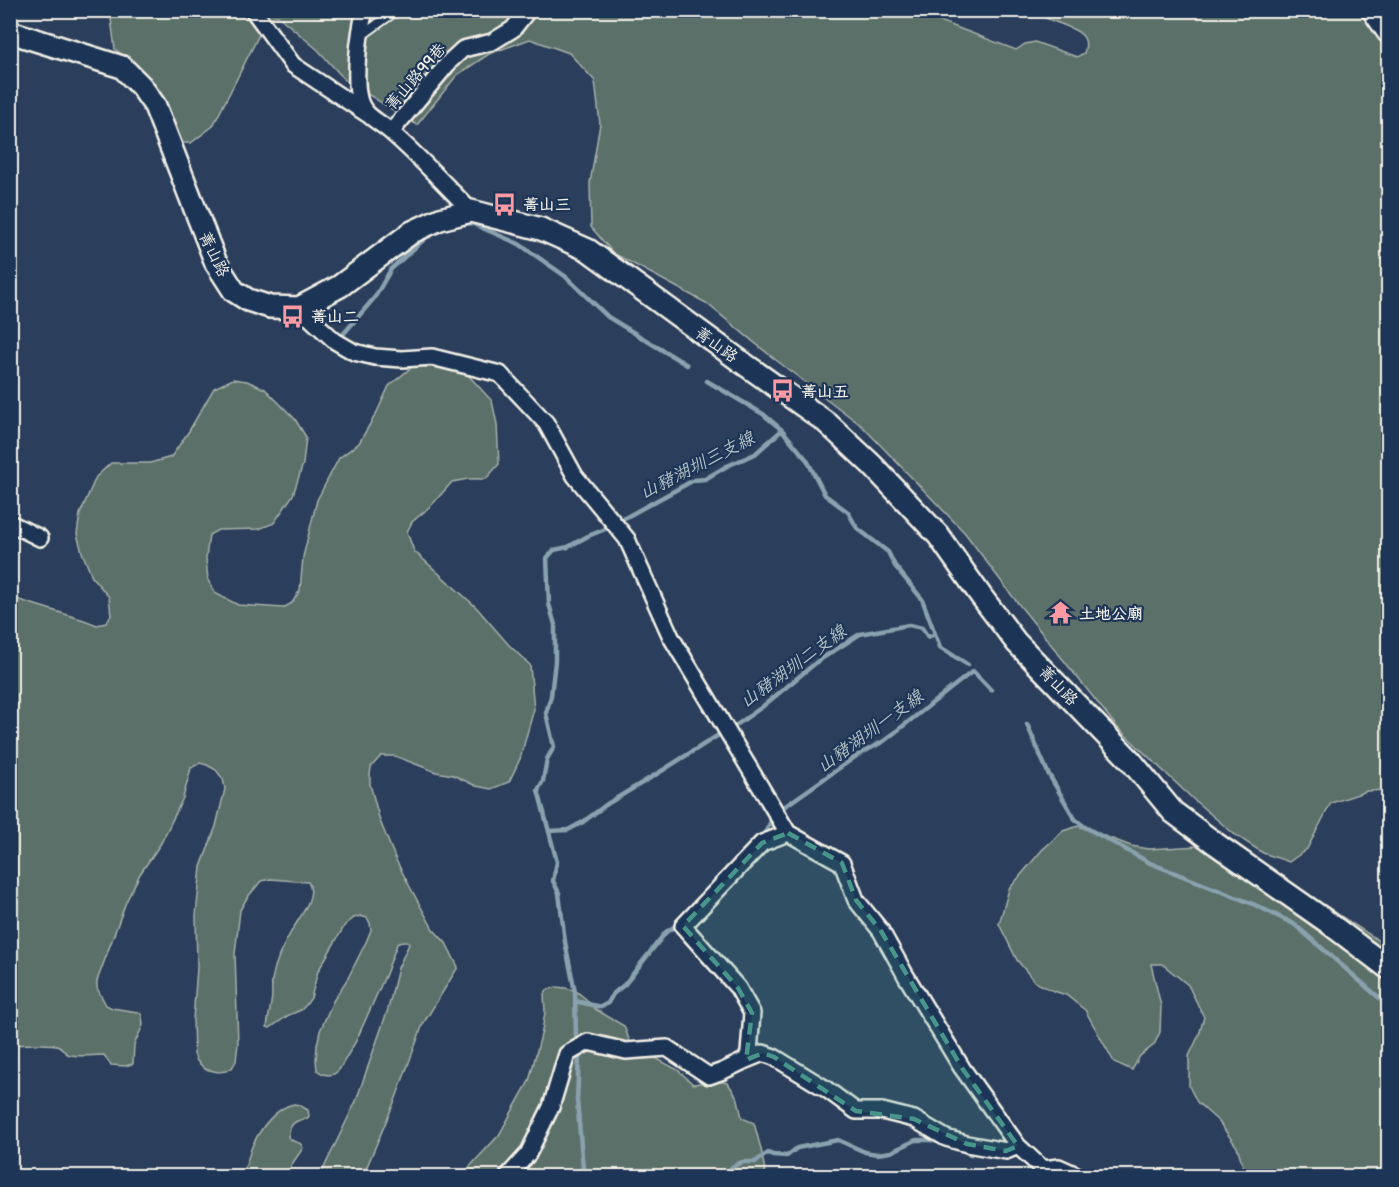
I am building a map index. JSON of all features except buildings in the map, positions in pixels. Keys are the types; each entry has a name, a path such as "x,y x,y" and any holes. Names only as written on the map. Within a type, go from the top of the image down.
{"street":[{"path":"253,10 293,65 391,132 471,210 440,219 412,232 340,286 299,308 335,341 354,352 375,357 402,359 432,357 500,374 546,423 575,476 627,539 671,637 788,833 842,863 856,900 881,931 962,1068 1018,1146 1043,1169 1059,1167 1079,1176"},
{"path":"365,10 359,37 357,83 360,102 367,114"},
{"name":"菁山路99巷","path":"391,132 450,61 463,49 492,42 513,29 528,10"},
{"path":"1373,10 1389,32"},
{"name":"菁山路","path":"10,32 122,67 141,86 155,106 216,263 234,291 248,300 270,307 299,308"},
{"name":"菁山路","path":"471,210 541,229 588,250 826,422 872,465 938,535 1016,642 1131,762 1173,812 1389,968"},
{"path":"10,523 40,538"},
{"path":"746,1060 749,1053 752,1013 738,988 683,926 762,843 788,833"},
{"path":"508,1176 528,1154 551,1107 567,1054 588,1042 626,1051 667,1048 709,1076 763,1053 774,1057 826,1089 856,1111 882,1111 914,1119 946,1138 967,1144 1006,1151 1018,1146"}],"lane":[{"path":"359,37 397,10"}],"highlighted area":[{"path":"788,833 842,863 856,900 881,931 962,1068 1018,1146 1006,1151 967,1144 914,1119 856,1111 774,1057 763,1053 746,1060 752,1013 738,988 683,926 762,843"}],"green space":[{"path":"923,10 937,20 1016,50 1025,44 1035,42 1077,57 1084,53 1086,47 1083,37 1071,28 1033,11 1365,11 1388,46 1388,790 1367,791 1331,803 1307,849 1289,862 1263,853 1234,834 1194,800 1117,727 965,533 862,426 706,303 613,253 591,227 590,183 600,124 595,81 569,53 530,39 489,54 457,75 417,125 345,80 318,50 278,16 268,17 213,126 191,143 183,143 145,73 115,49 110,11"},
{"path":"413,366 443,368 469,376 492,401 497,424 499,464 486,479 452,482 431,506 412,522 407,532 414,551 476,607 530,665 534,709 520,759 509,782 491,789 476,786 453,775 436,772 395,756 381,756 371,767 370,784 380,821 396,860 433,929 446,943 458,967 423,1024 396,1098 363,1176 320,1176 356,1101 388,1009 398,968 409,944 403,941 397,944 356,1041 339,1070 334,1074 323,1074 317,1070 316,1060 320,1031 333,1001 348,978 366,942 371,930 370,923 367,918 360,916 345,925 318,971 311,998 306,1005 270,1028 267,1027 275,967 311,894 308,882 271,879 261,881 240,910 235,954 238,1044 236,1061 232,1068 226,1071 205,1069 194,1054 196,915 201,867 216,826 225,789 223,779 216,770 207,765 200,763 191,768 183,798 161,843 140,874 126,902 97,981 97,988 106,1005 138,1012 142,1015 143,1025 134,1045 133,1064 111,1065 104,1055 70,1055 55,1045 11,1045 10,597 97,625 106,623 111,615 109,597 92,577 77,534 80,514 96,477 111,463 150,463 171,457 214,388 233,379 247,381 265,389 295,419 306,437 303,464 293,495 274,523 259,529 218,530 209,535 206,558 208,580 215,593 238,605 283,608 292,603 300,590 303,557 317,500 339,458 359,443 389,386"},
{"path":"1078,826 1131,846 1148,849 1199,846 1218,853 1254,860 1375,938 1388,949 1388,1176 1235,1176 1243,1165 1237,1147 1219,1122 1197,1102 1189,1086 1189,1056 1204,1017 1188,985 1162,964 1151,964 1161,1006 1160,1032 1154,1045 1140,1056 1132,1070 1114,1062 1085,1010 1066,995 1035,982 1017,960 999,924 1009,889 1042,850 1063,831"},
{"path":"556,987 576,991 595,1009 624,1026 636,1058 650,1055 678,1070 693,1084 718,1081 728,1083 738,1099 742,1118 754,1123 766,1176 461,1176 499,1135 529,1081 542,1031 545,1012 544,994 547,990"},
{"path":"294,1104 308,1110 309,1116 294,1123 290,1128 288,1137 301,1144 303,1148 286,1176 242,1176 260,1131 281,1109"}],"waterway":[{"path":"449,227 471,223 519,244 565,276 608,317 687,365"},
{"path":"340,338 375,297 391,269 430,234"},
{"path":"707,381 763,414 782,430 807,460 825,495 848,512 857,528 888,552 895,566 922,599 940,647 968,665"},
{"name":"山豬湖圳三支線","path":"621,520 694,480 705,479 755,454 782,430"},
{"path":"576,1037 575,992 565,942 559,893 553,881 557,862 538,790 543,781 547,759 554,747 546,713 551,696 555,661 555,625 549,604 547,558 554,550 568,547 613,526"},
{"name":"山豬湖圳二支線","path":"735,726 818,661 860,634 909,625 922,628 928,637 935,634"},
{"name":"山豬湖圳一支線","path":"781,809 858,755 884,741 973,671 991,690"},
{"path":"1027,724 1048,773 1075,819 1085,827 1150,863 1253,904 1294,924 1384,1002"},
{"path":"549,831 568,830 583,822 607,804 725,731"},
{"path":"760,838 774,815"},
{"path":"575,1001 601,1007 608,1003 613,994 625,984 666,932 680,923"},
{"path":"579,1056 577,1100 585,1176"},
{"path":"725,1176 732,1167 742,1162 755,1162 768,1153 787,1156 797,1148 838,1140 865,1152 877,1154 891,1152 916,1140 943,1143"},
{"path":"960,1148 970,1155"}],"place":[{"name":"菁山三","path":"505,204"},
{"name":"菁山二","path":"293,316"},
{"name":"菁山五","path":"783,391"},
{"name":"土地公廟","path":"1061,613"}]}
